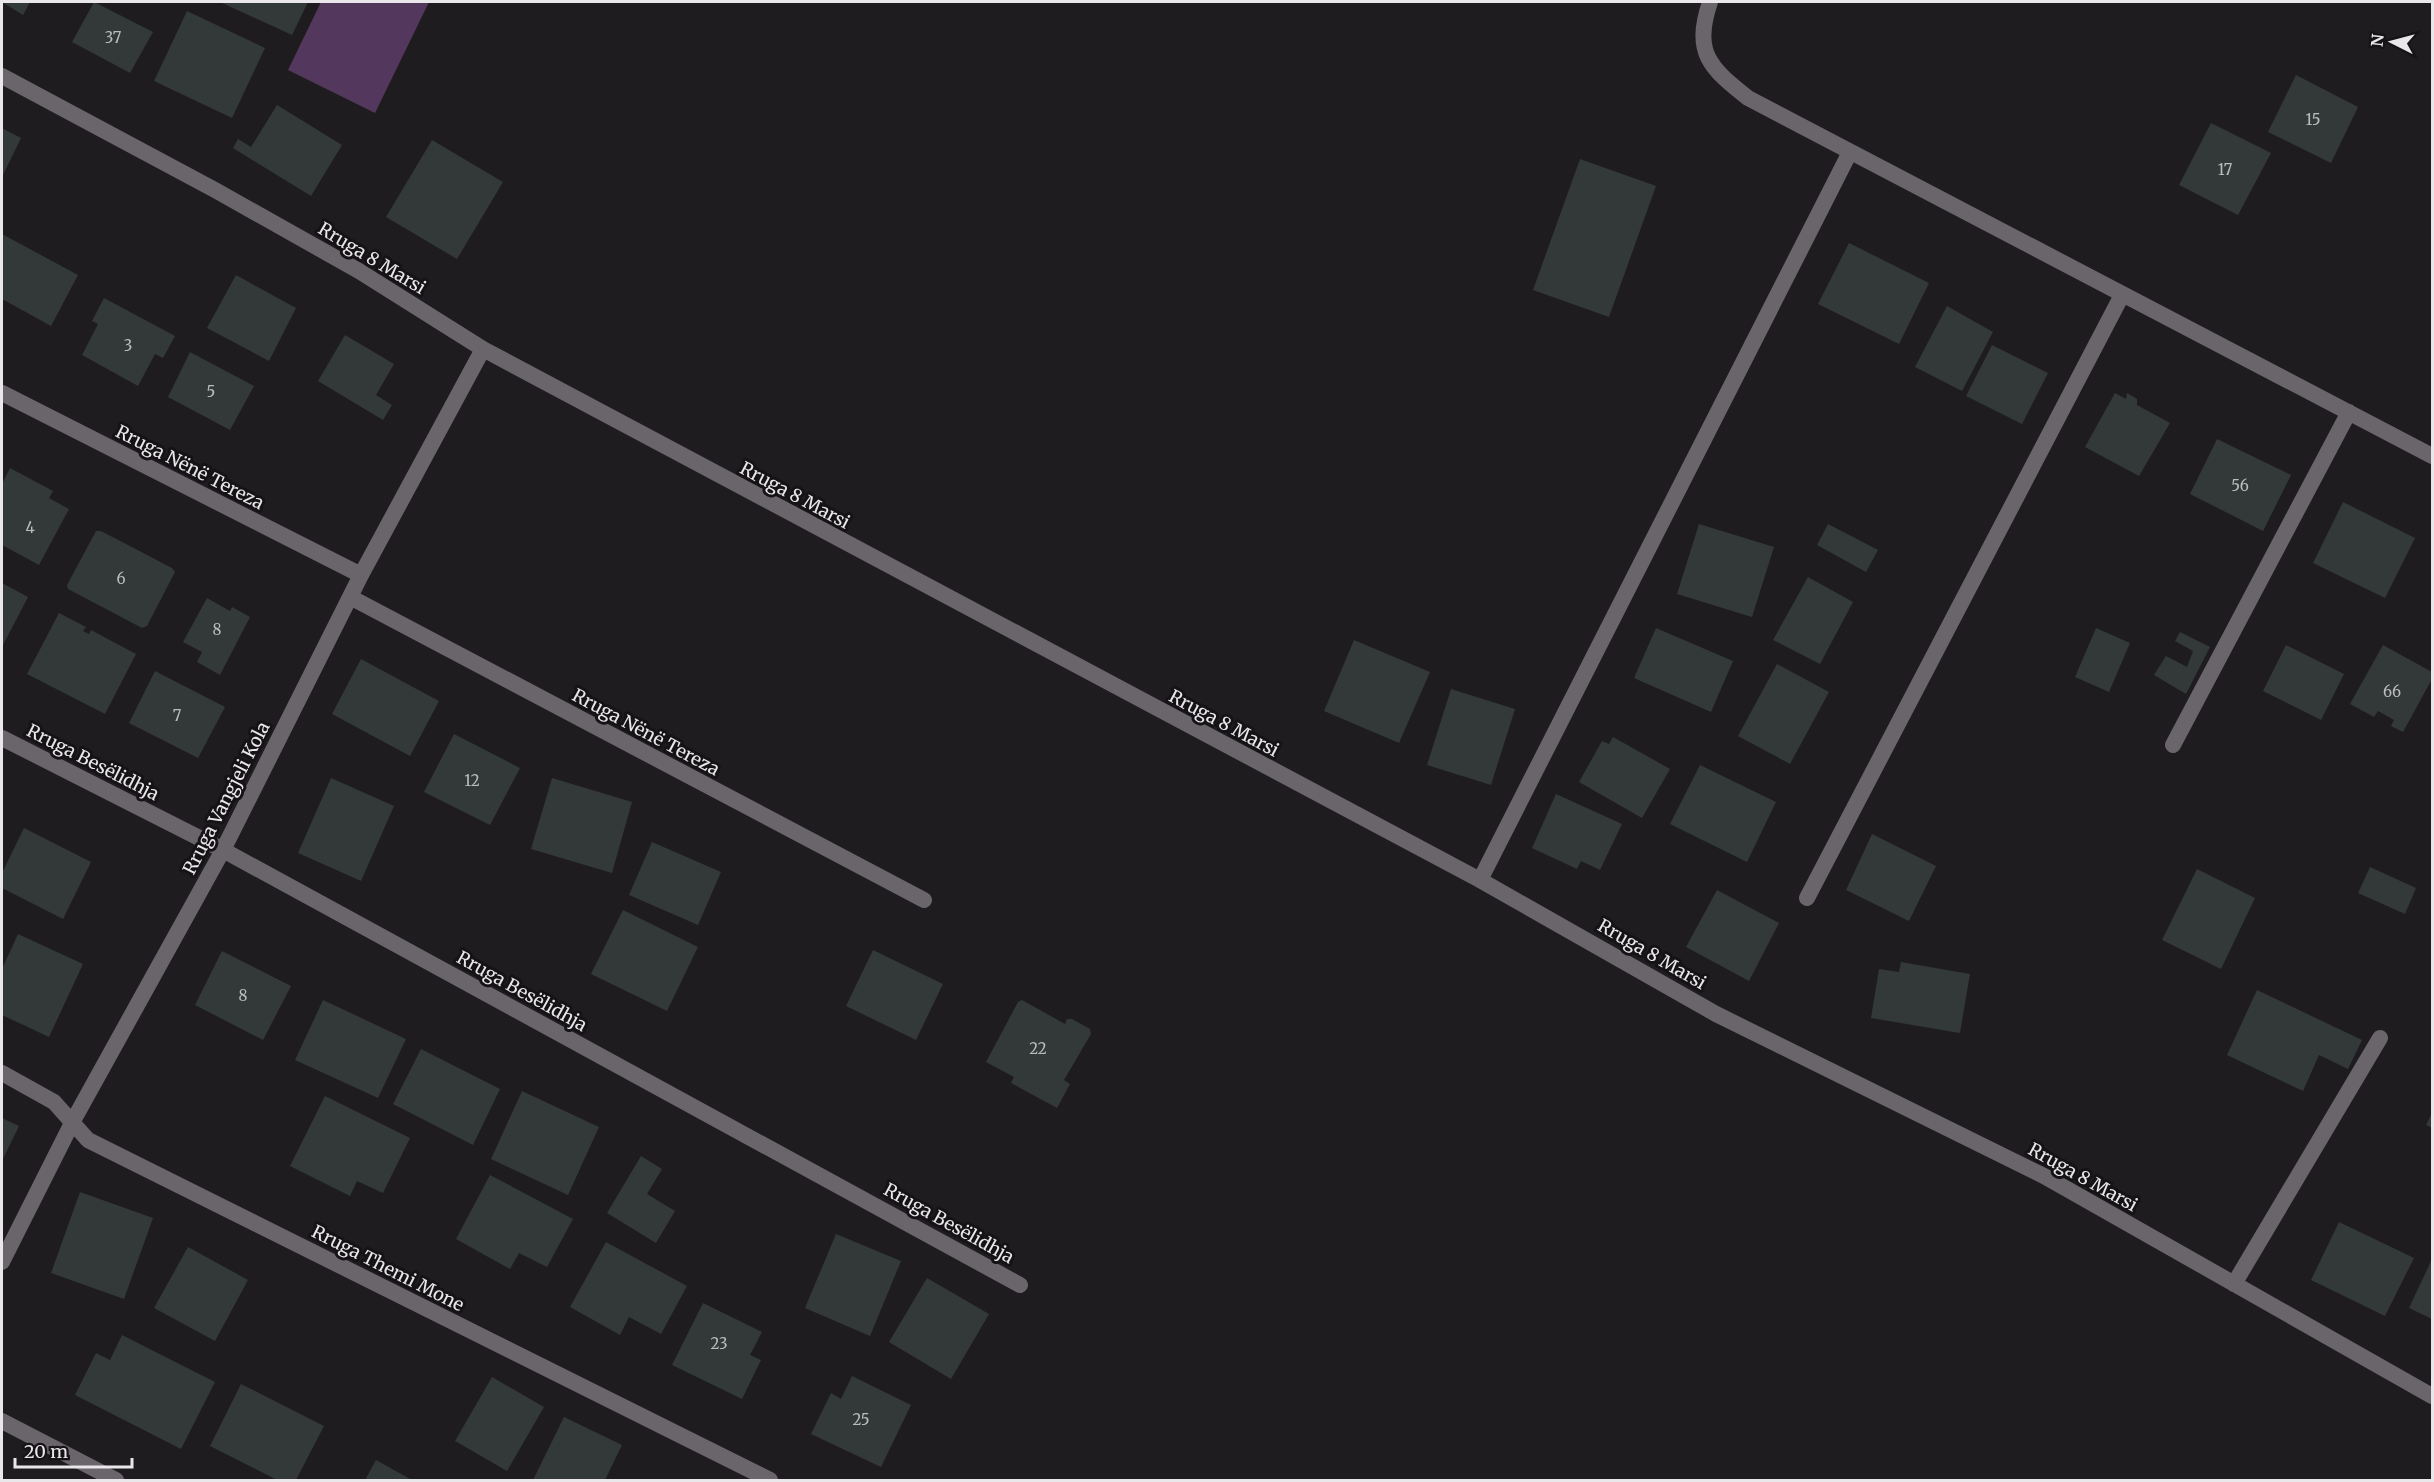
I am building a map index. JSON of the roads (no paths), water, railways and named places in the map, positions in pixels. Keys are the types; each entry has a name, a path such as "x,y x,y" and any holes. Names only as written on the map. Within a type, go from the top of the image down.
{"street":[{"path":"1710,2 1705,16 1703,49 1717,73 1748,98 2433,456"},
{"name":"Rruga 8 Marsi","path":"2,76 215,190 359,272 483,349 1480,880 1716,1014 2044,1176 2433,1396"},
{"path":"1480,880 1850,152"},
{"path":"1807,898 2122,295"},
{"name":"Rruga Vangjeli Kola","path":"2,1262 73,1121 223,850 361,575 483,349"},
{"name":"Rruga Nënë Tereza","path":"2,393 361,575"},
{"path":"2173,745 2349,412"},
{"name":"Rruga Nënë Tereza","path":"351,597 924,900"},
{"name":"Rruga Besëlidhja","path":"2,738 223,850 1020,1285"},
{"path":"2234,1284 2380,1038"},
{"name":"Rruga Themi Mone","path":"2,1073 54,1102 88,1140 770,1480"},
{"path":"2,1421 116,1480"}]}
